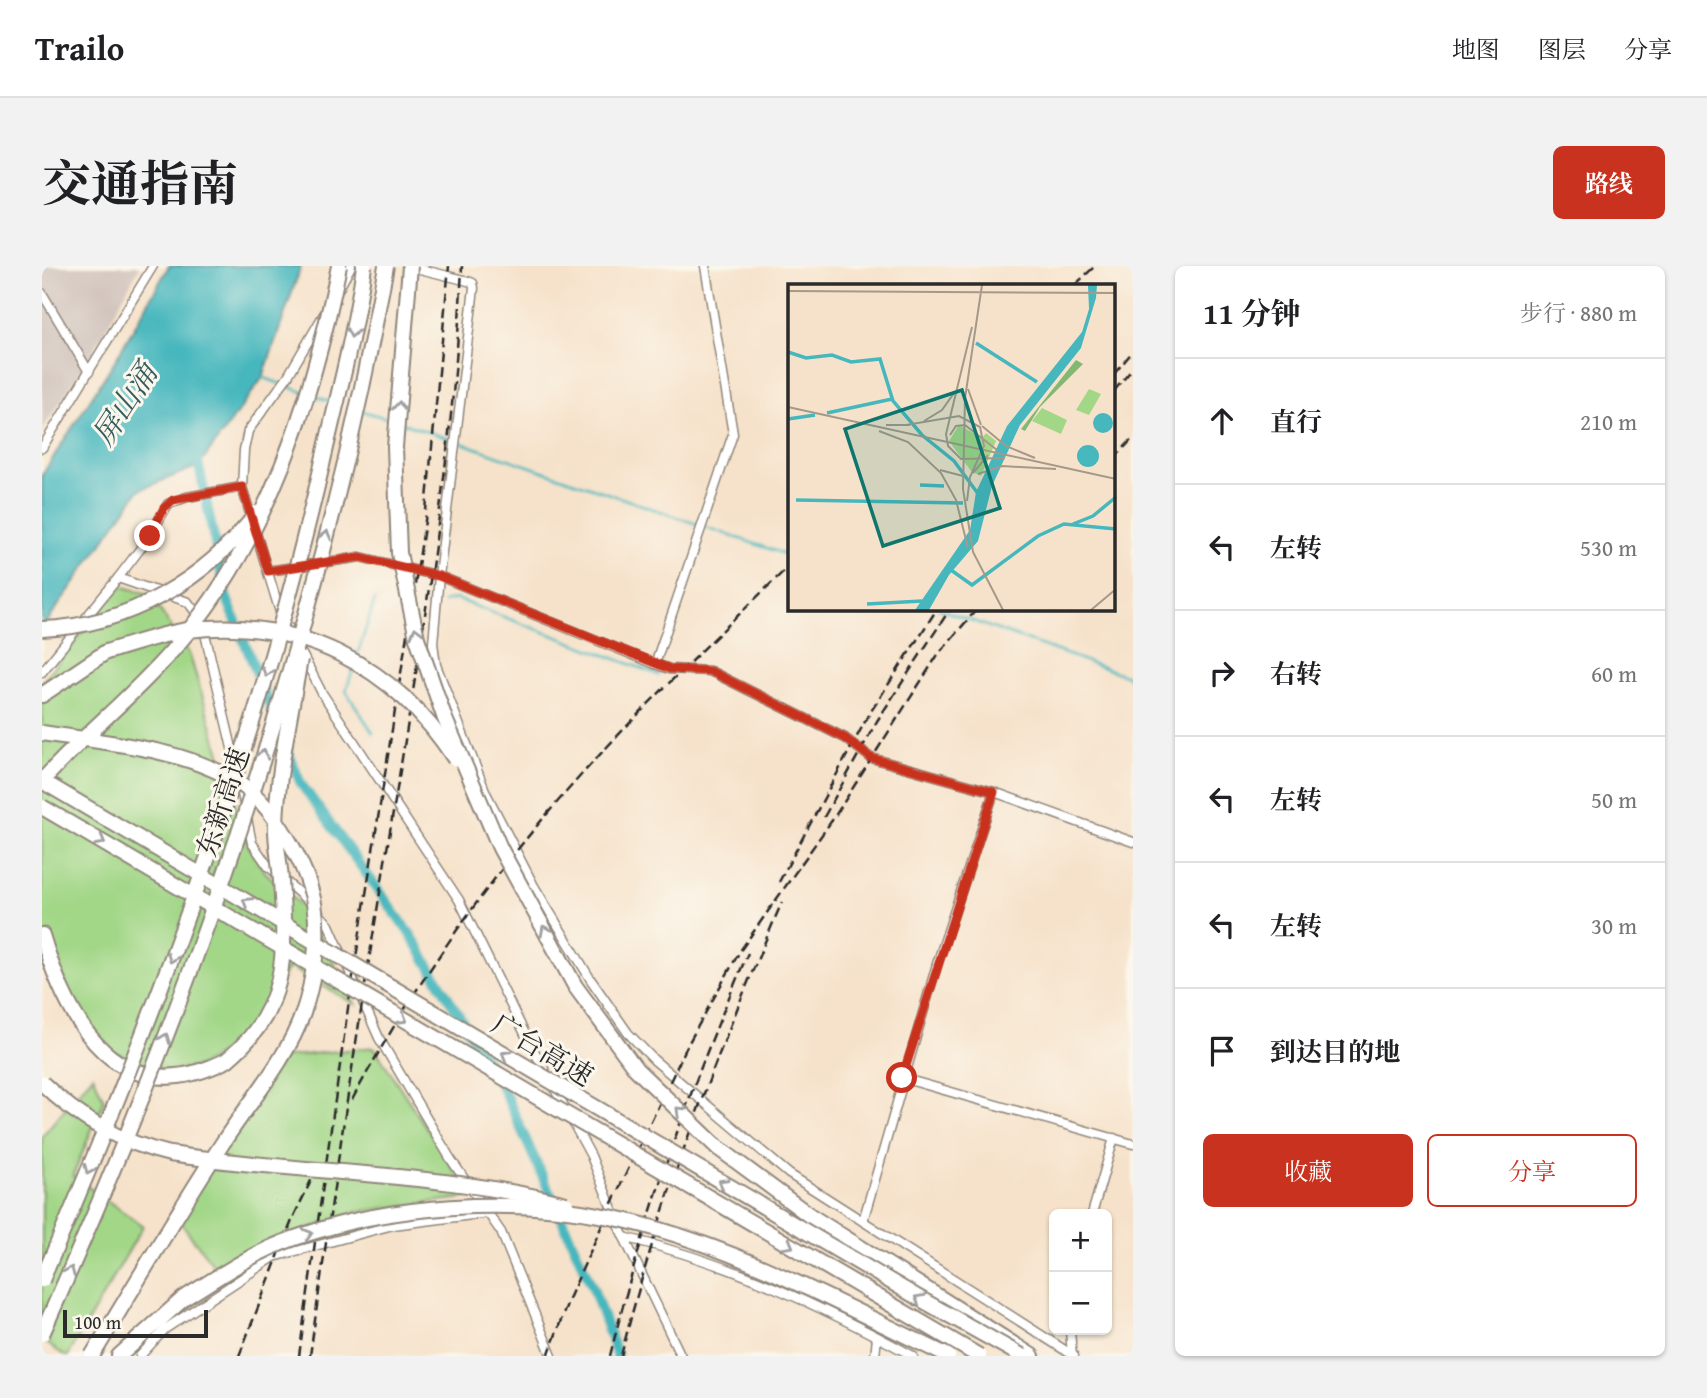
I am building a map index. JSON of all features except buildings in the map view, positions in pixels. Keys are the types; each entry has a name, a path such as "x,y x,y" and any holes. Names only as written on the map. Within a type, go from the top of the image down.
{"highway":[{"path":"42,781 158,666 195,623 240,558 271,491 304,400 339,266"},
{"name":"东新高速","path":"42,1280 156,999 239,762 308,526 350,346 365,266"},
{"name":"东新高速","path":"42,1334 126,1136 188,976 241,822 310,599 367,365 386,266"},
{"path":"408,266 395,447 399,553 417,638 445,719 500,848 575,986 636,1069 717,1147 809,1215 1032,1356"},
{"path":"42,629 96,621 157,599 198,573 225,550 271,491"},
{"path":"42,934 52,969 78,1023 93,1043 126,1067 142,1075 188,1075 227,1060 250,1041 273,1004 281,963 283,924 276,826 277,799 310,599"},
{"path":"42,695 106,652 147,640 187,630 231,627 265,630 334,650 370,669 406,697 435,728 477,793"},
{"path":"42,733 165,754 202,765 237,782 258,798 277,822 300,866 314,903 316,930 310,986 295,1031 202,1174 92,1356"},
{"name":"广台高速","path":"42,781 917,1297 1022,1356"},
{"name":"广台高速","path":"42,807 979,1356"},
{"path":"42,1083 98,1128 143,1147 170,1154 345,1170 516,1193 610,1217 740,1259 948,1356"},
{"path":"119,1356 183,1299 233,1267 295,1238 323,1230 455,1207 529,1208 610,1217"}],"street":[{"path":"351,266 288,376 248,430 242,487 279,609 321,693 459,900 526,1036 591,1156 624,1237 681,1356"},
{"path":"408,266 473,283 439,576 433,643 436,665 486,793 534,886 591,980 628,1033 653,1060 789,1174 1073,1356"},
{"path":"655,664 695,538 733,434 705,266"},
{"path":"42,445 150,268"},
{"path":"42,293 89,372"},
{"path":"42,672 150,536 164,508 173,500 224,488 242,487"},
{"path":"268,571 360,557 439,576 655,664 670,669 710,671 845,738 871,758 994,792 1133,842"},
{"path":"118,578 188,601 202,621 221,694 252,843 268,866 308,901 329,925 379,1038 450,1158 501,1233 552,1356"},
{"path":"863,1221 902,1078 994,792"},
{"path":"902,1078 1133,1144"},
{"path":"1093,1209 1114,1138"},
{"path":"140,1356 165,1329 274,1257 393,1225 488,1213"},
{"path":"624,1237 737,1270 818,1306 913,1356"},
{"path":"1071,1335 1073,1356"},
{"path":"875,1356 877,1337"}],"shaded area":[{"path":"42,266 140,266 90,357 42,430"}],"green space":[{"path":"121,586 149,594 189,653 249,847 265,872 306,910 355,1004 289,967 245,1037 200,1066 166,1071 111,1051 75,1010 55,952 42,939 42,682"},
{"path":"374,1047 471,1197 356,1212 252,1249 216,1268 172,1212 285,1057"},
{"path":"93,1075 104,1100 73,1176 143,1226 68,1356 65,1356 42,1340 42,1136"}],"water":[{"name":"屏山涌","path":"169,266 301,266 263,377 199,466 139,490 42,629 42,475 116,359"}],"waterway":[{"path":"259,376 303,392"},
{"path":"312,395 332,402"},
{"path":"362,411 393,420"},
{"path":"402,423 453,440"},
{"path":"459,442 788,555"},
{"path":"193,454 199,466 226,596 301,784 411,935 503,1089 593,1288 617,1356"},
{"path":"443,602 456,599 659,675"},
{"path":"356,659 375,600"},
{"path":"945,611 1133,678"},
{"path":"353,669 346,691 373,733"}],"railway":[{"path":"299,1356 348,1008 425,521 449,266"},
{"path":"310,1356 431,574 450,421 462,266"},
{"path":"1076,284 1095,266"},
{"path":"1116,372 1133,351"},
{"path":"1116,389 1133,368"},
{"path":"1116,457 1133,438"},
{"path":"352,1100 397,1021 447,944 530,834 643,709 788,567"},
{"path":"779,882 868,716 936,611"},
{"path":"824,817 877,721 949,611"},
{"path":"548,1356 568,1301 612,1203 688,1044 740,951 835,816 939,653 975,611"},
{"path":"621,1356 636,1297 672,1182 713,1069 782,902"},
{"path":"610,1356 623,1304 670,1152 707,1051 748,953"},
{"path":"239,1356 293,1218 320,1162"}],"route":[{"path":"150,536 164,508 173,500 224,488 242,487 268,571 360,557 439,576 655,664 670,669 710,671 845,738 871,758 994,792 902,1078"}]}
